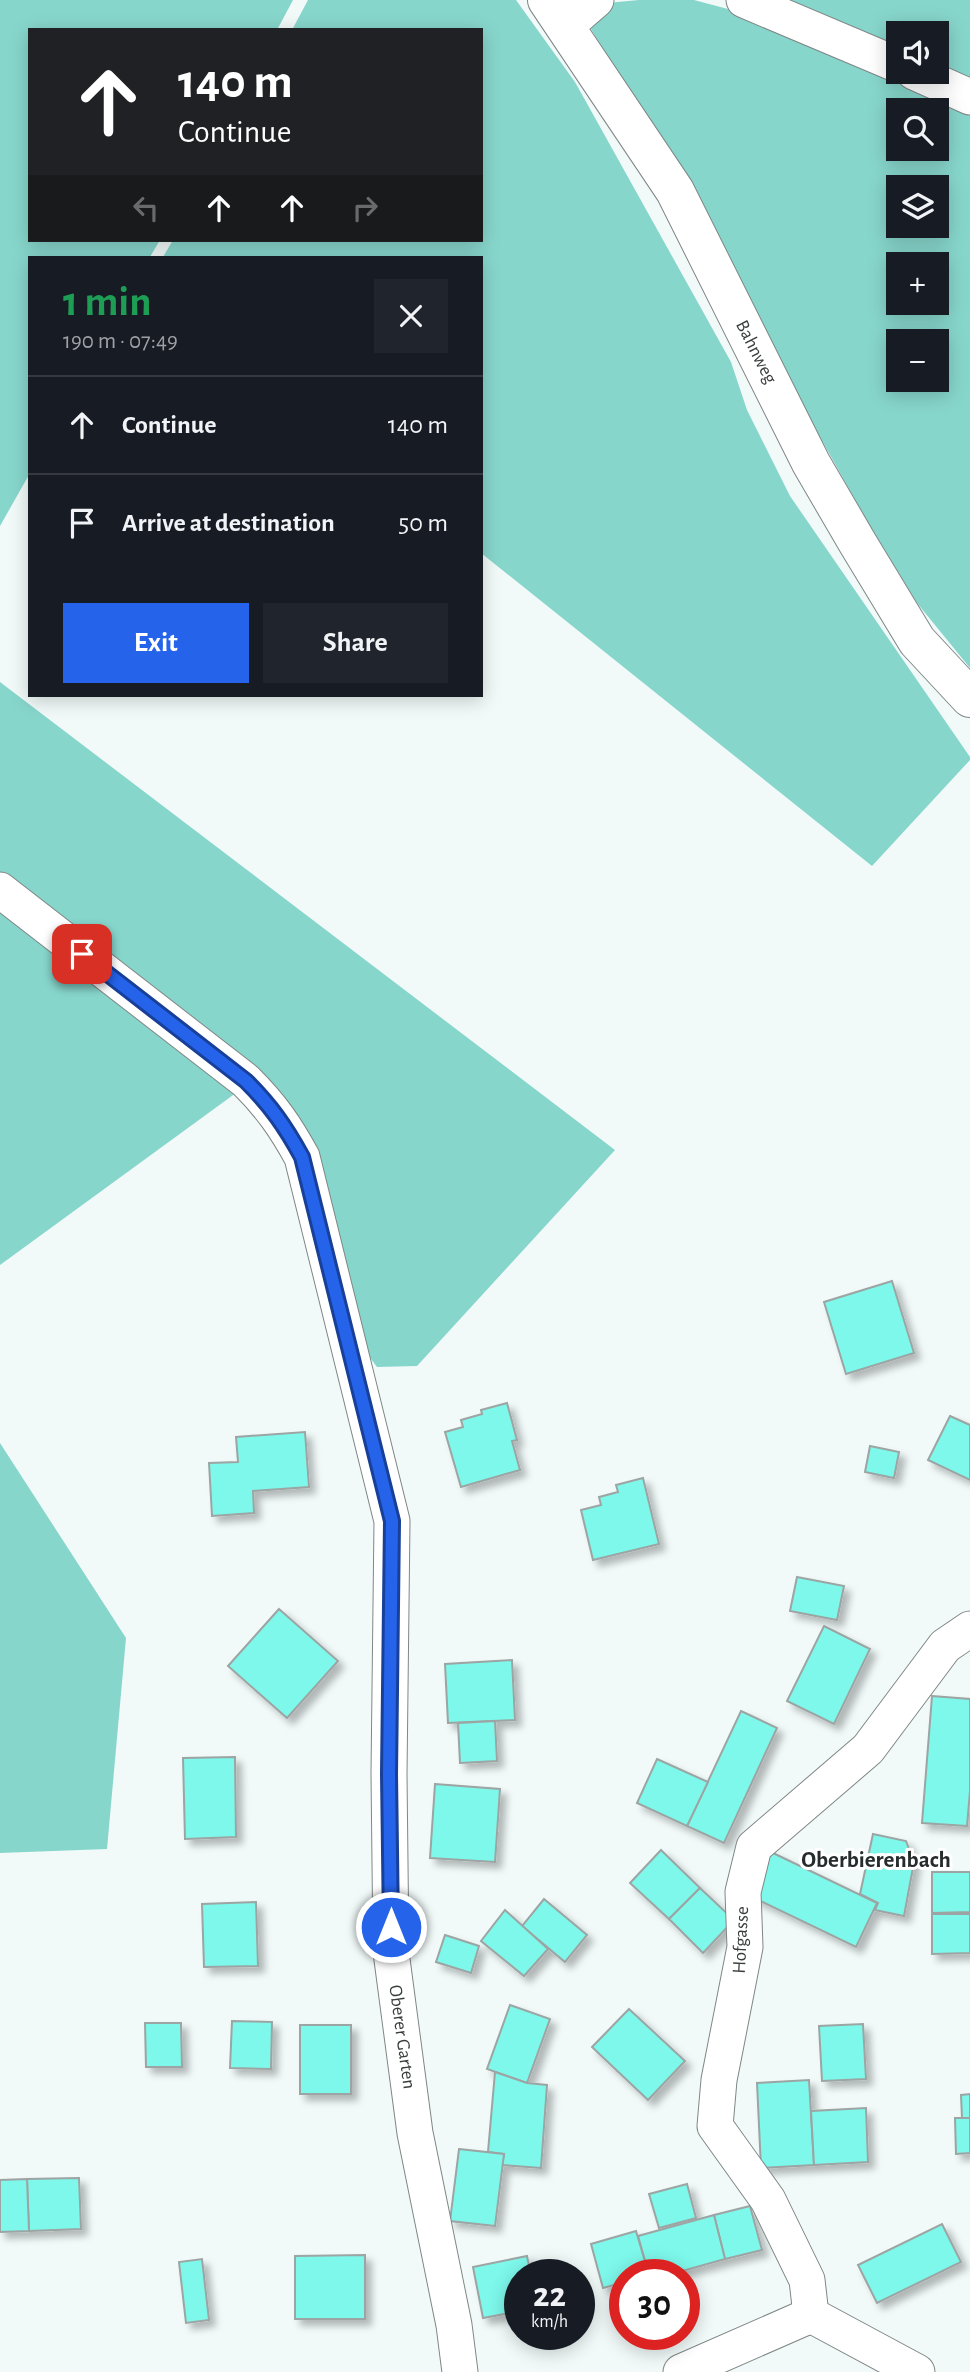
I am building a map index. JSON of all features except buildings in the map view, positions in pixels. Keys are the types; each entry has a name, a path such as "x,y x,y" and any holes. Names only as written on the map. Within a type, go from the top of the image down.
{"main road":[{"name":"Bahnweg","path":"557,13 675,191 811,463 857,542 917,641 970,698"}],"street":[{"path":"557,13 596,0"},
{"path":"744,0 886,60"},
{"path":"941,84 970,97"},
{"name":"Oberer Garten","path":"0,890 246,1081 284,1124 302,1157 392,1521 389,1774 391,1952 415,2133 454,2325 460,2372"},
{"name":"Hofgasse","path":"811,2315 807,2280 768,2200 715,2126 719,2080 745,1947 743,1892 754,1847 868,1749 945,1646 970,1629"},
{"path":"681,2372 811,2315 917,2372"}],"shaded area":[{"path":"0,0 293,0 278,28 28,28 28,242 159,242 151,256 28,256 28,477 0,526"},
{"path":"308,0 516,0 575,82 731,362 747,410 790,496 970,757 872,866 483,555 483,256 164,256 172,242 483,242 483,28 293,28"},
{"path":"694,0 743,13 886,72 886,84 916,84 970,106 970,668 917,603 867,521 778,362 674,165 591,29 607,3"},
{"path":"774,0 970,0 970,85 949,75 949,21 886,21 886,45"},
{"path":"0,682 615,1150 417,1366 377,1367 359,1343 306,1143 0,884"},
{"path":"0,905 240,1090 0,1265"},
{"path":"0,1443 126,1638 107,1849 0,1853"}],"district":[{"name":"Oberbierenbach","path":"876,1860"}],"route":[{"path":"82,954 246,1081 284,1124 302,1157 392,1521 389,1774 391,1927"}]}
